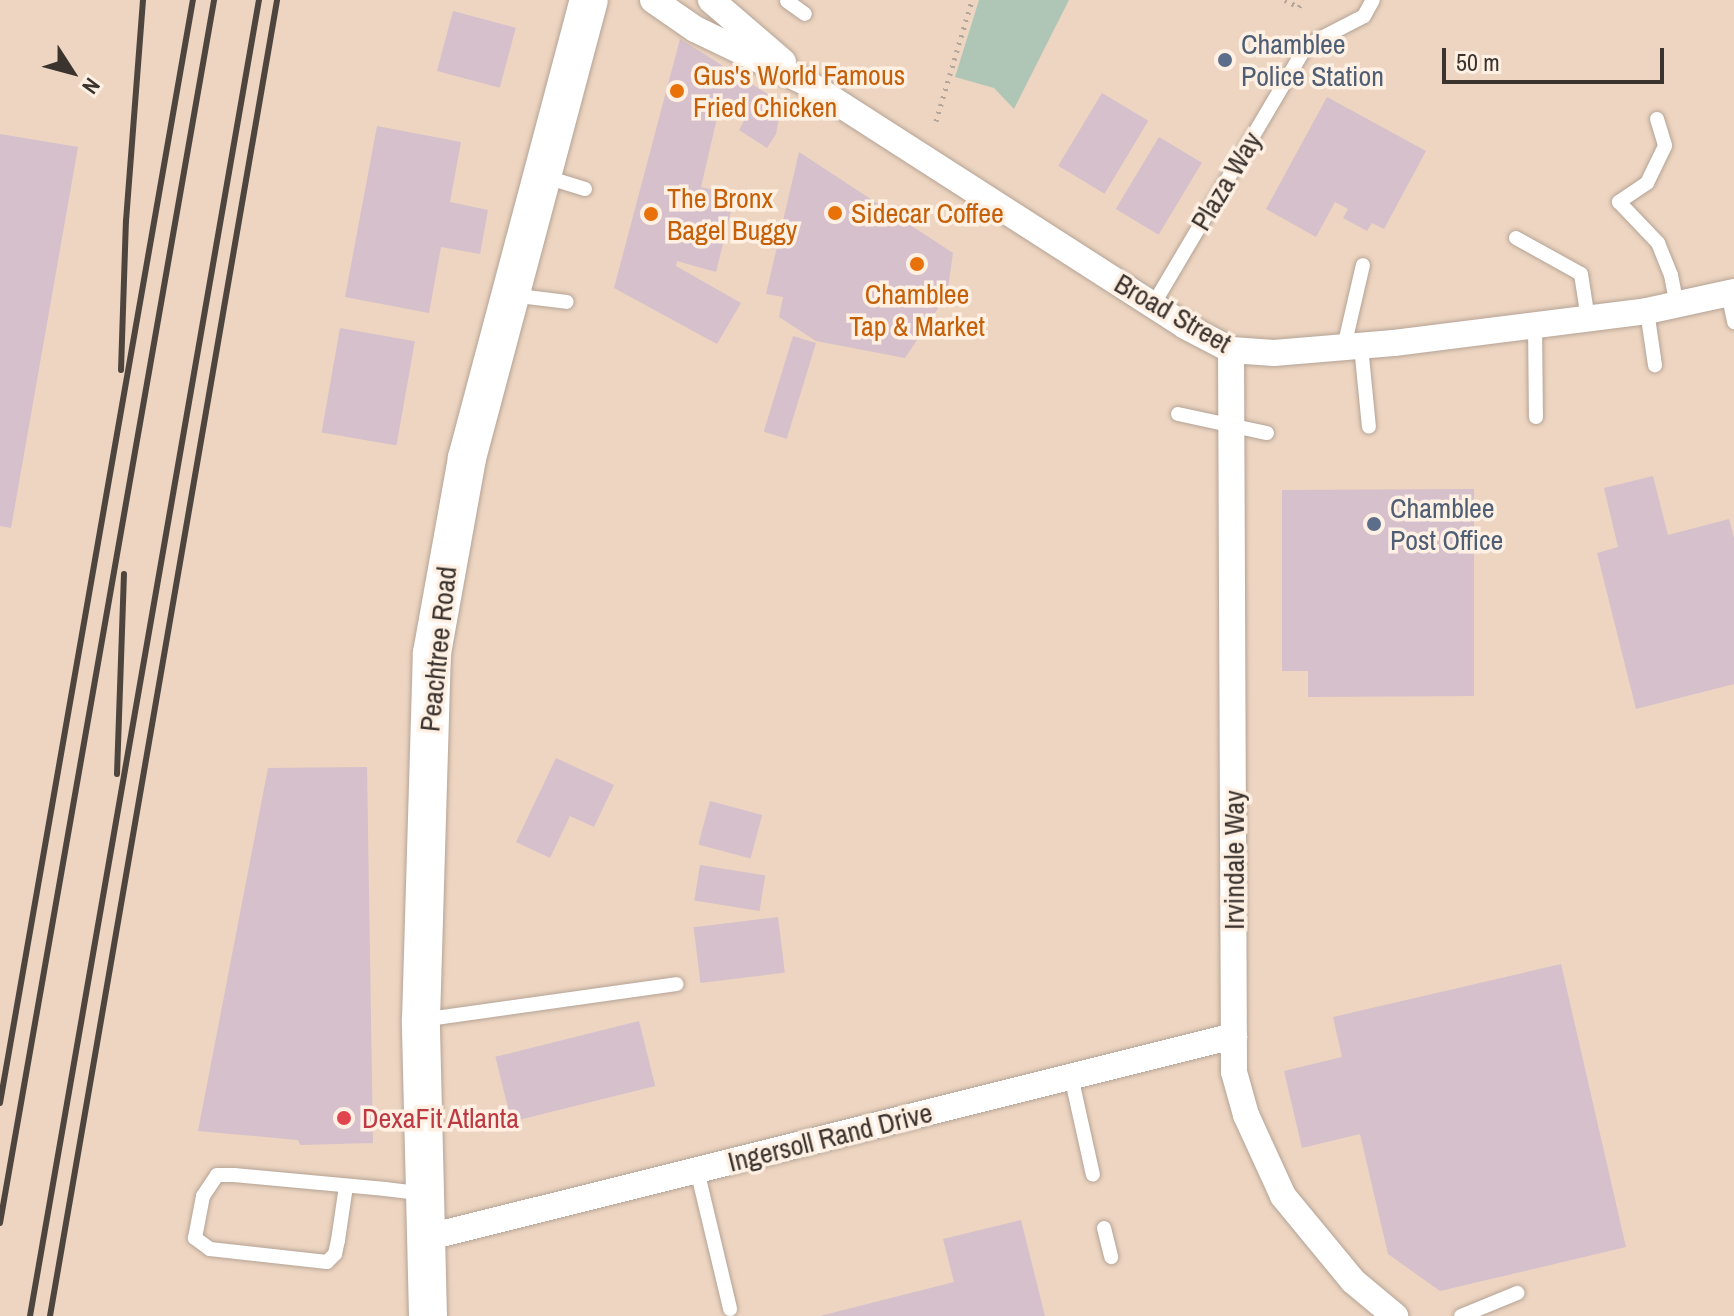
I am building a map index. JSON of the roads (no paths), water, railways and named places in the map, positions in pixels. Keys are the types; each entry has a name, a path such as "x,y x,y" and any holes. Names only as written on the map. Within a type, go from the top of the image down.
{"street":[{"name":"Peachtree Road","path":"428,1316 421,1020 432,653 467,458 589,0"},
{"name":"Broad Street","path":"653,0 695,29 807,83 1153,305 1231,350 1252,354 1352,346 1647,311 1731,293"},
{"name":"Broad Street","path":"711,0 807,83"},
{"name":"Irvindale Way","path":"1231,350 1234,1072 1246,1115 1283,1196 1353,1281 1395,1316"},
{"name":"Ingersoll Rand Drive","path":"425,1238 1234,1036"}],"lane":[{"name":"Plaza Way","path":"1153,305 1306,46 1364,16 1373,0"},
{"path":"787,1 805,14"},
{"path":"1657,119 1665,146 1647,183 1619,202 1658,243 1671,275 1677,306"},
{"path":"541,175 585,189"},
{"path":"1516,238 1581,274 1588,319"},
{"path":"1363,265 1352,346 1369,427"},
{"path":"1731,293 1734,322"},
{"path":"510,295 567,302"},
{"path":"1647,311 1655,365"},
{"path":"1535,325 1536,417"},
{"path":"1178,414 1232,423 1267,433"},
{"path":"421,1020 676,984"},
{"path":"1071,1076 1093,1175"},
{"path":"697,1170 730,1309"},
{"path":"346,1186 335,1254 327,1262 210,1249 195,1238 203,1196 217,1175 346,1186 425,1194"},
{"path":"1104,1228 1111,1257"},
{"path":"1461,1316 1517,1293"}],"railway":[{"path":"121,370 126,221 143,0"},
{"path":"0,1103 193,0"},
{"path":"0,1223 214,0"},
{"path":"30,1316 259,0"},
{"path":"50,1316 277,0"},
{"path":"117,774 124,574"}],"place":[{"name":"Chamblee Police Station","path":"1225,60"},
{"name":"Gus's World Famous Fried Chicken","path":"677,91"},
{"name":"Sidecar Coffee","path":"835,213"},
{"name":"The Bronx Bagel Buggy","path":"651,214"},
{"name":"Chamblee Tap & Market","path":"917,264"},
{"name":"Chamblee Post Office","path":"1374,524"},
{"name":"DexaFit Atlanta","path":"344,1118"}]}
